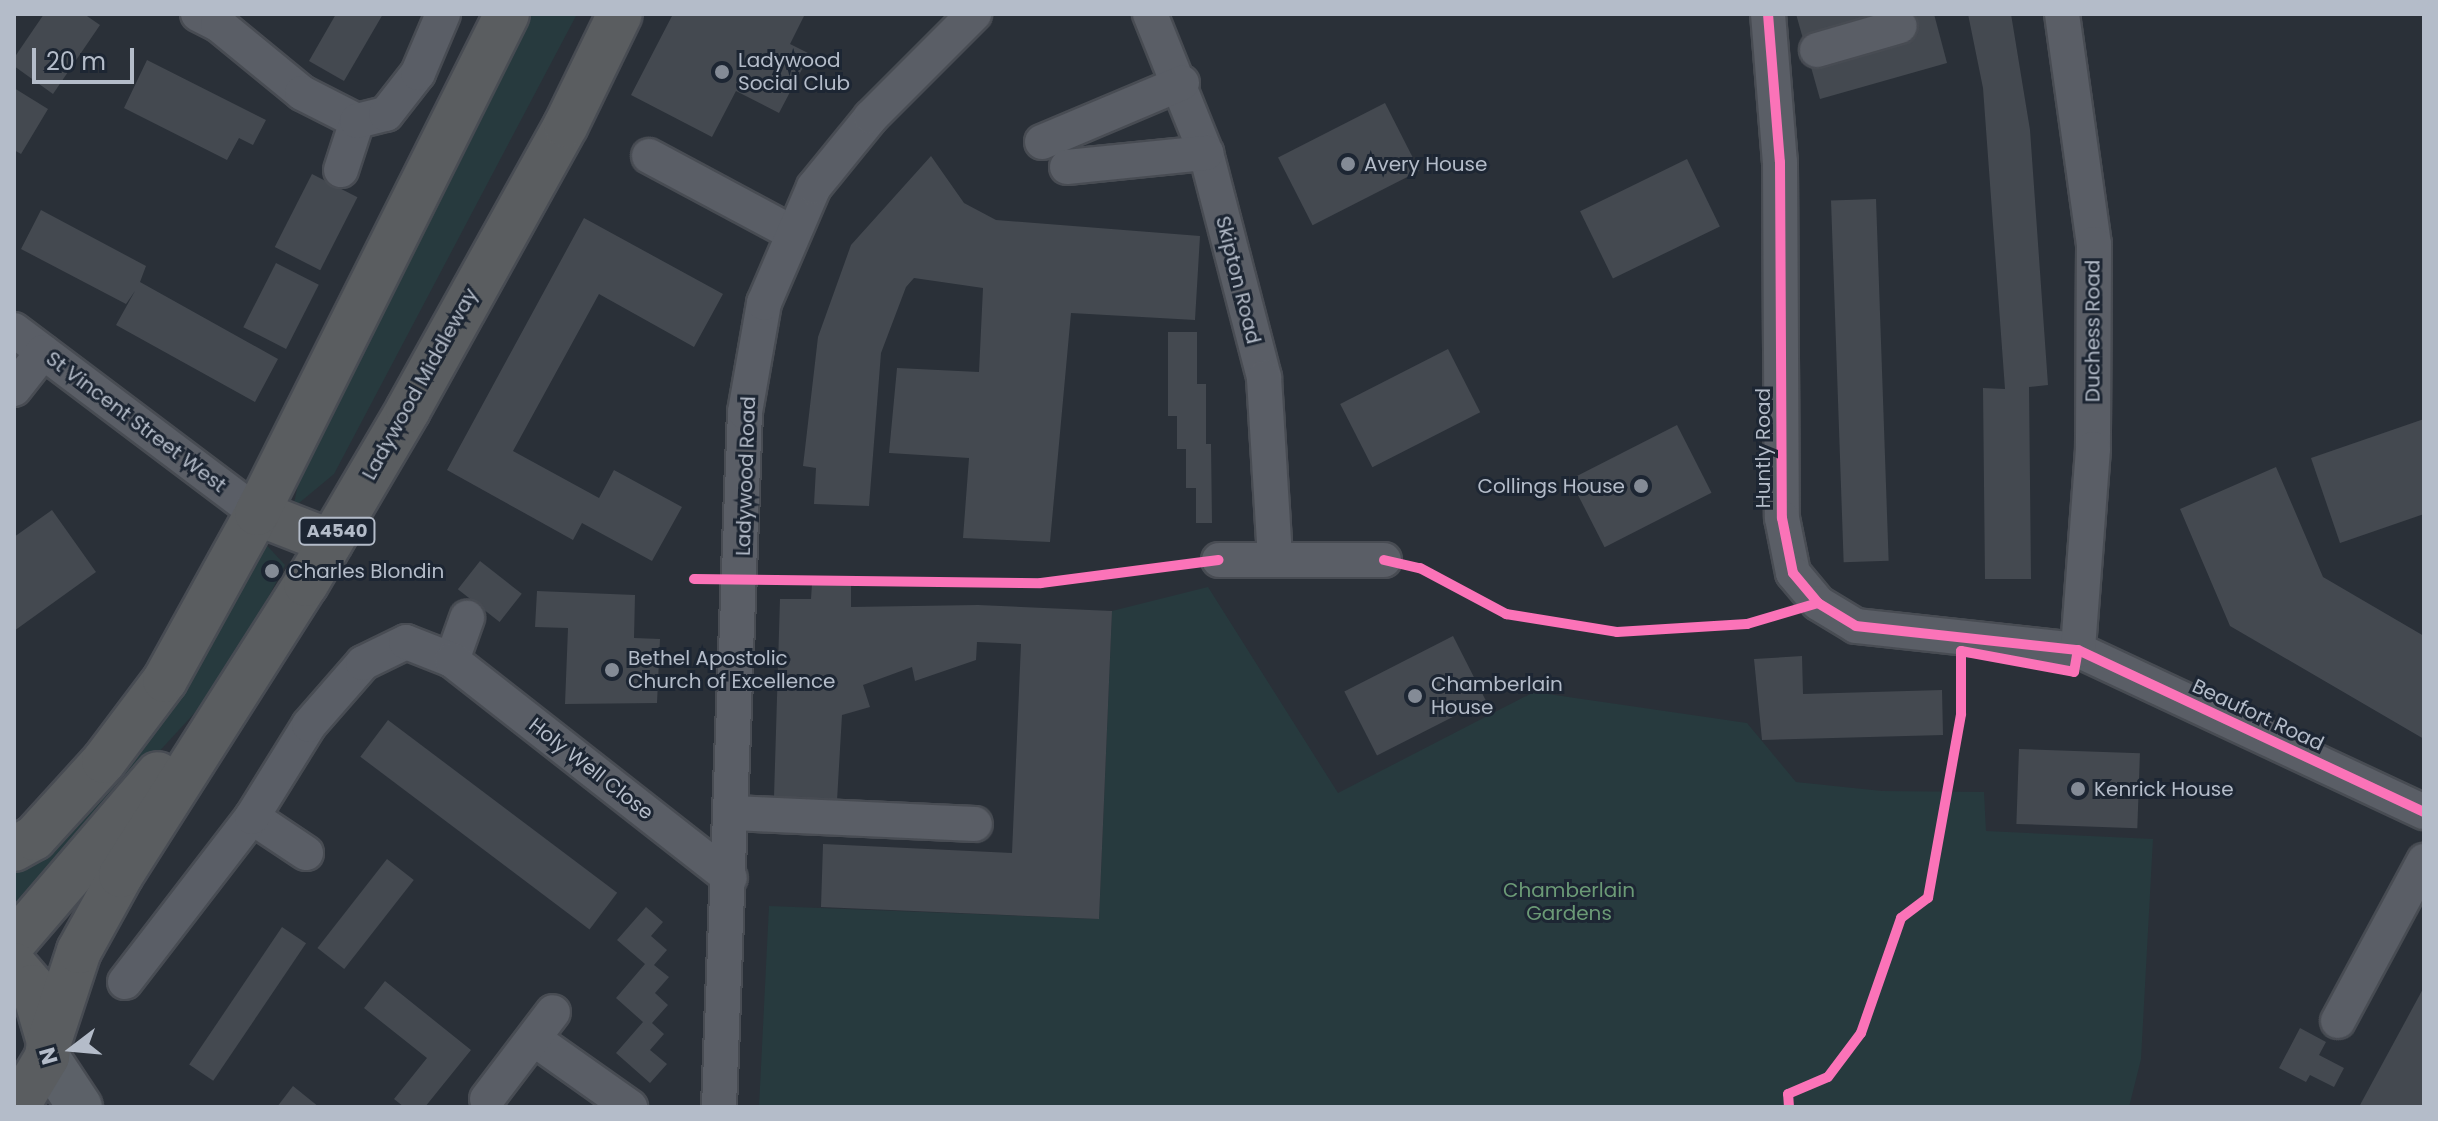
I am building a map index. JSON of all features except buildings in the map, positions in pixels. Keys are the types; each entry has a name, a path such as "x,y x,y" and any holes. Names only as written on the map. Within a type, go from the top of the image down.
{"highway":[{"path":"14,849 34,838 104,761 165,680 257,513 507,14"},
{"name":"Ladywood Middleway","path":"17,1107 48,1049 79,951 114,888 331,542 566,125 620,14"},
{"path":"257,513 331,542"},
{"name":"A4540","path":"14,942 279,627"},
{"path":"14,965 33,987 48,1049"}],"main road":[{"path":"48,1049 80,1107"}],"street":[{"path":"198,14 218,24 302,93 357,121 386,114 418,73 443,14"},
{"name":"Ladywood Road","path":"719,1107 733,813 745,412 764,303 791,232 814,187 871,117 974,14"},
{"name":"Skipton Road","path":"1150,14 1182,83 1206,153 1264,378 1275,557"},
{"name":"Huntly Road","path":"1768,14 1780,162 1782,518 1793,573 1818,603 1856,626 2078,650"},
{"name":"Duchess Road","path":"2062,14 2094,244 2093,449 2078,650"},
{"path":"1817,50 1900,26"},
{"path":"1042,142 1182,83"},
{"path":"341,170 357,121"},
{"path":"1067,167 1206,153"},
{"path":"649,156 791,232"},
{"name":"St Vincent Street West","path":"14,330 257,513"},
{"path":"14,389 43,352"},
{"path":"1219,560 1275,557 1384,560"},
{"path":"452,660 467,618"},
{"name":"Holy Well Close","path":"125,982 252,817 309,725 363,663 406,642 452,660 730,878"},
{"name":"Beaufort Road","path":"2078,650 2424,812"},
{"path":"733,813 975,824"},
{"path":"252,817 306,853"},
{"path":"2338,1021 2424,861"},
{"path":"487,1099 553,1012"},
{"path":"534,1039 630,1107"}],"green space":[{"path":"525,14 577,14 334,474 293,508 309,433"},
{"path":"260,538 285,565 243,646 201,706 14,909 14,866"},
{"name":"Chamberlain Gardens","path":"1208,587 1338,793 1534,692 1747,723 1796,782 1882,791 1984,792 1986,831 2153,839 2141,1059 2129,1107 759,1107 769,906 1099,919 1112,611"}],"cycle path":[{"path":"1768,14 1780,162 1782,518 1793,573 1818,603 1856,626 2078,650 2424,812"},
{"path":"694,579 1041,583 1219,560"},
{"path":"1384,560 1420,568 1506,614 1617,632 1747,624 1818,603"},
{"path":"1789,1107 1788,1094 1828,1077 1861,1033 1901,918 1928,898 1961,714 1961,651 2074,672 2078,650"}],"place":[{"name":"Ladywood Social Club","path":"722,72"},
{"name":"Avery House","path":"1348,164"},
{"name":"Collings House","path":"1641,486"},
{"name":"Charles Blondin","path":"272,571"},
{"name":"Bethel Apostolic Church of Excellence","path":"612,670"},
{"name":"Chamberlain House","path":"1415,696"},
{"name":"Kenrick House","path":"2078,789"}]}
